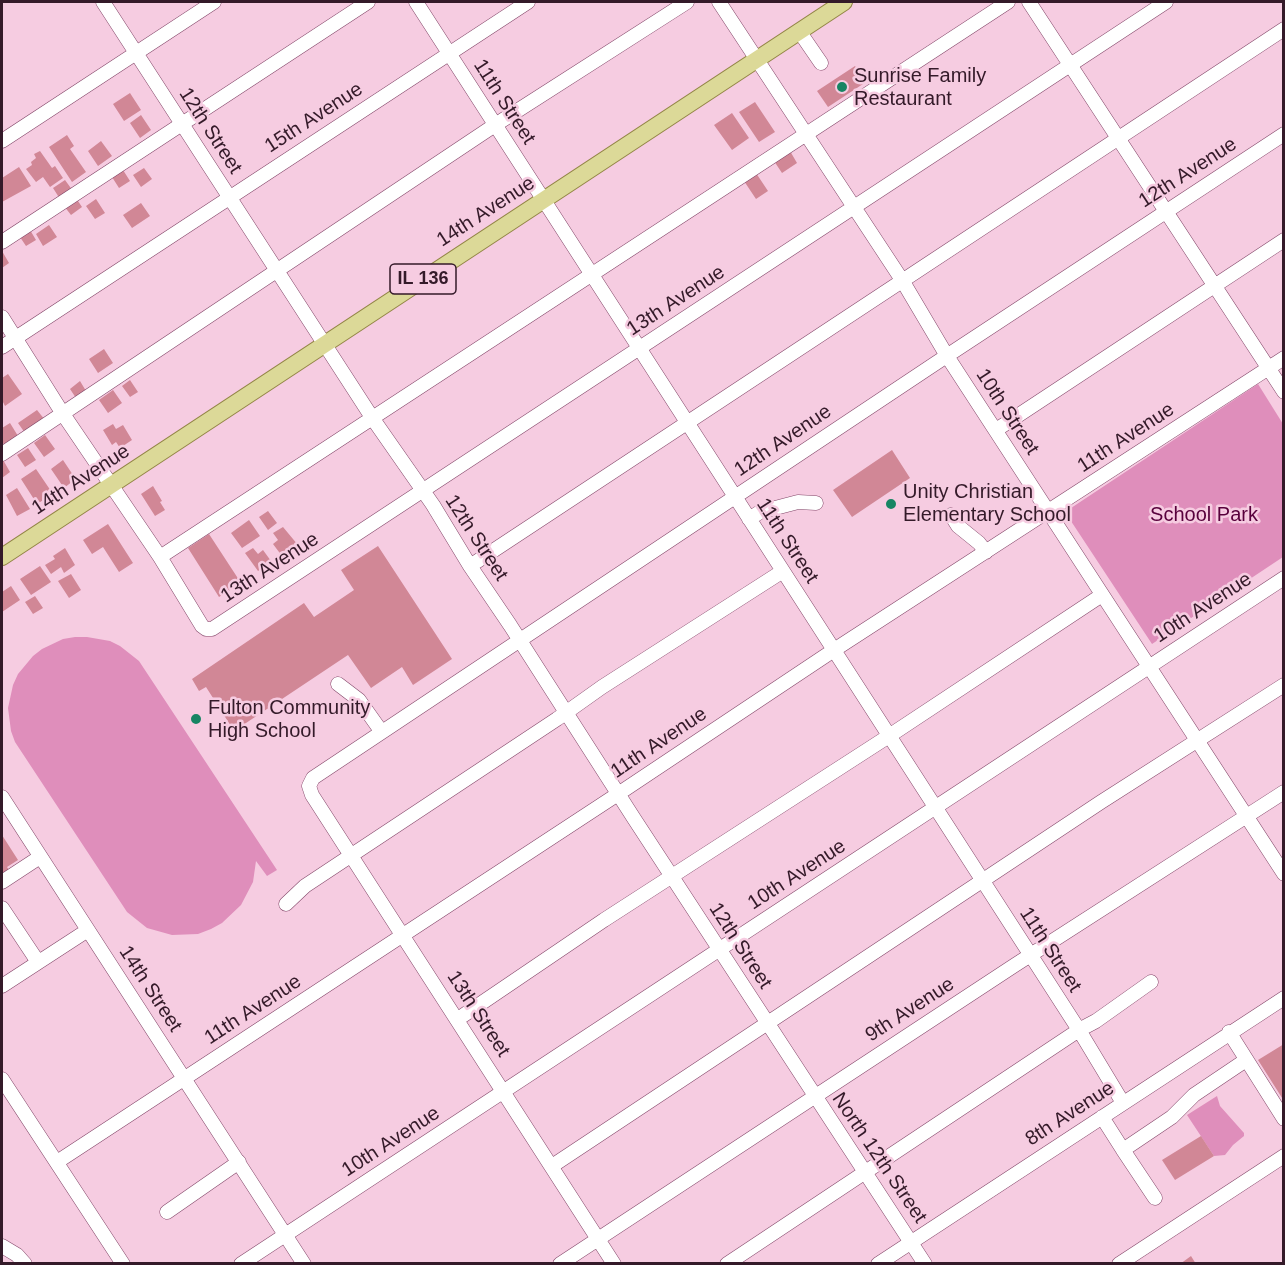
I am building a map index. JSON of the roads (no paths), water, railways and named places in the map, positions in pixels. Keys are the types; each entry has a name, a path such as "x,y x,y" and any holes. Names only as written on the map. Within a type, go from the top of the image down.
{"main road":[{"name":"14th Avenue","path":"2,557 844,2"}],"street":[{"name":"12th Street","path":"103,2 325,344 433,505 470,566 815,1096"},
{"path":"2,141 214,2"},
{"path":"2,242 368,2"},
{"name":"11th Street","path":"416,2 1079,1030 1123,1103"},
{"name":"15th Avenue","path":"2,347 528,2"},
{"path":"2,454 495,125 687,2"},
{"name":"10th Street","path":"719,2 902,280 947,356 1284,874"},
{"path":"2,317 63,414 160,557 1008,2"},
{"path":"1029,2 1284,392"},
{"name":"13th Avenue","path":"160,557 206,629 212,629 1166,2"},
{"path":"470,566 1284,29"},
{"path":"799,31 821,63"},
{"name":"12th Avenue","path":"309,786 313,778 381,731 1284,134"},
{"path":"996,430 1284,240"},
{"name":"11th Avenue","path":"57,1162 834,650 1284,358"},
{"path":"749,519 760,512 798,502 816,503"},
{"path":"951,515 958,526 979,543 986,552"},
{"path":"286,904 305,885 352,856 602,687 783,571"},
{"name":"10th Avenue","path":"241,1263 1284,578"},
{"path":"458,1019 1102,595"},
{"path":"338,684 359,700 381,731"},
{"path":"552,1166 1101,802 1284,685"},
{"name":"13th Street","path":"309,786 312,795 614,1263"},
{"name":"9th Avenue","path":"560,1263 1030,955 1284,792"},
{"name":"14th Street","path":"2,797 304,1263"},
{"path":"2,882 40,857"},
{"path":"2,908 38,962"},
{"path":"2,986 88,930"},
{"path":"727,1263 1096,1021 1151,982"},
{"name":"8th Avenue","path":"878,1263 1284,998"},
{"path":"1229,1032 1284,1119"},
{"path":"1123,1150 1172,1117 1194,1095 1246,1060"},
{"path":"2,1079 123,1263"},
{"name":"North 12th Street","path":"815,1096 911,1242"},
{"path":"1102,1118 1155,1198"},
{"path":"1119,1263 1284,1156"},
{"path":"167,1212 239,1162"},
{"path":"911,1242 925,1263"},
{"path":"2,1246 26,1263"}],"place":[{"name":"Sunrise Family Restaurant","path":"842,87"},
{"name":"Unity Christian Elementary School","path":"891,504"},
{"name":"Fulton Community High School","path":"196,719"}],"park label":[{"name":"School Park","path":"1204,515"}]}
